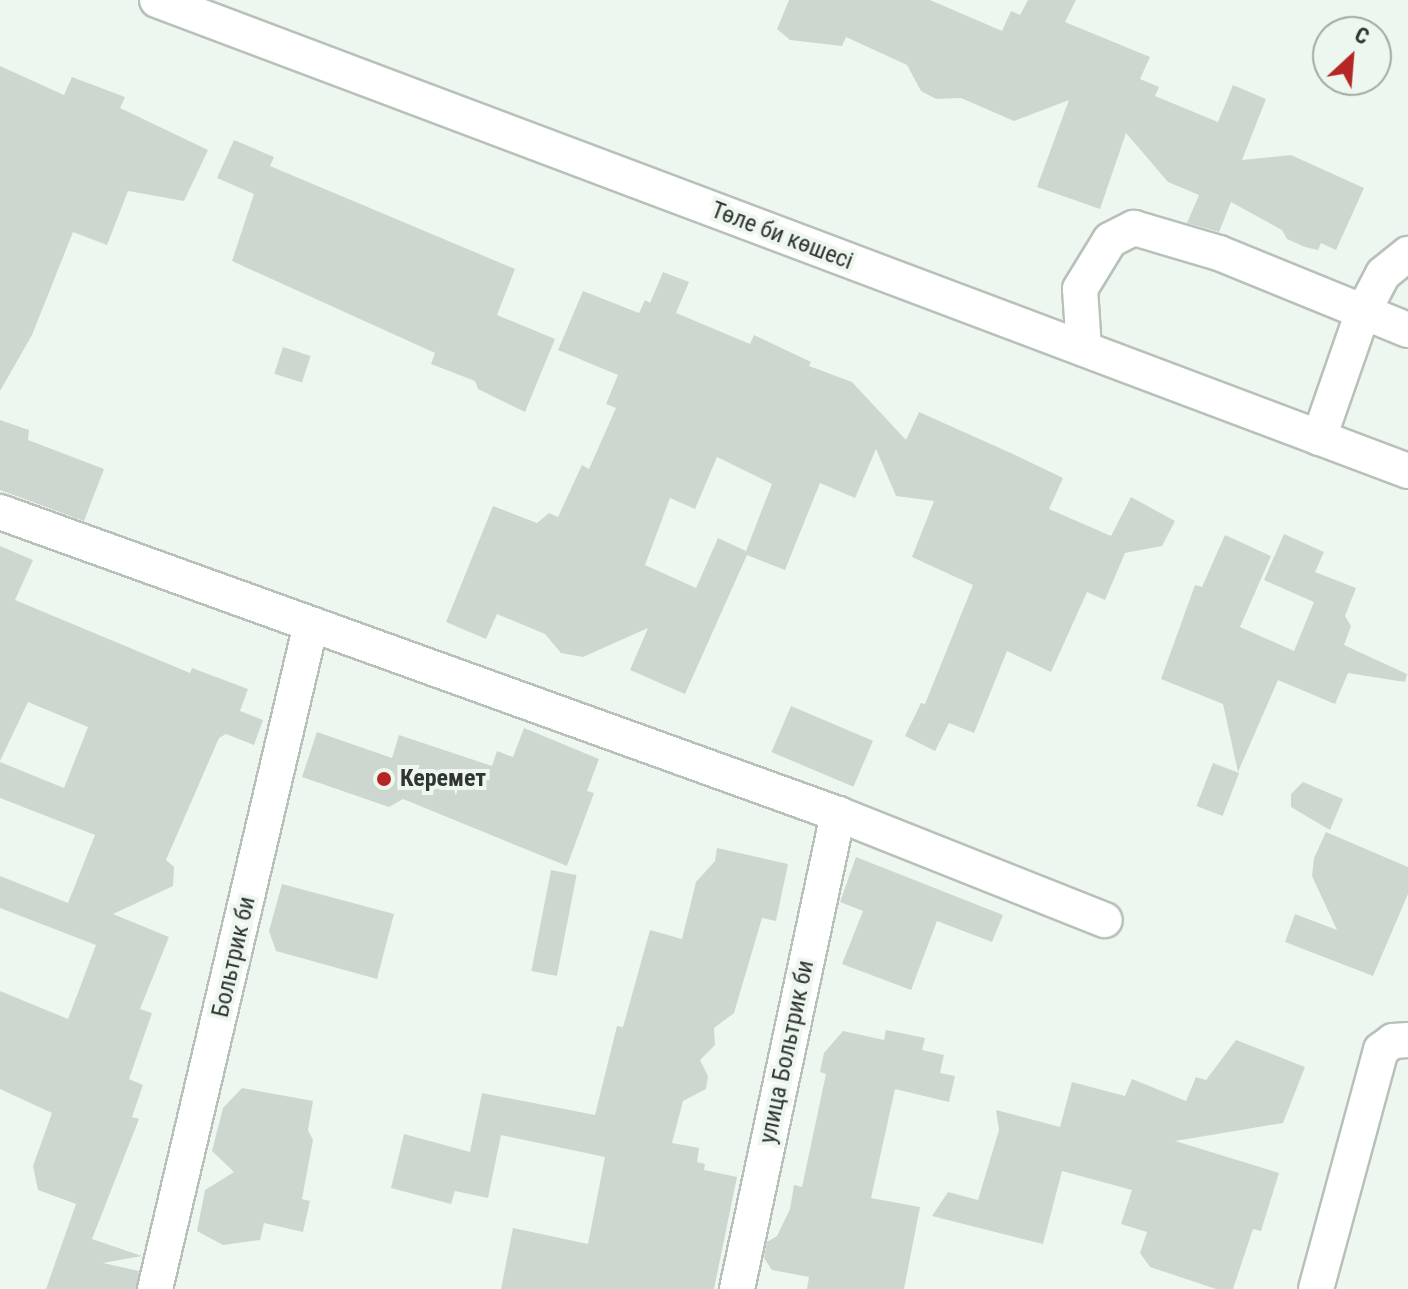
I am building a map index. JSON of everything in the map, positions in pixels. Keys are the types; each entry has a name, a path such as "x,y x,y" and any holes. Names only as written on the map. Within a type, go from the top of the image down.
{"street":[{"name":"Төле би көшесі","path":"157,0 1408,471"},
{"path":"1084,349 1080,289 1110,240 1134,228 1219,253 1408,330"},
{"path":"1319,438 1363,312 1383,274 1408,254"},
{"path":"0,512 838,814 1105,920"},
{"name":"Больтрик би","path":"155,1289 311,624"},
{"name":"улица Больтрик би","path":"737,1289 838,814"},
{"path":"1316,1289 1381,1050 1393,1041 1408,1040"}],"building":[{"path":"789,0 930,0 1002,31 1011,11 1020,15 1028,0 1076,0 1065,22 1150,57 1140,79 1159,87 1155,96 1218,122 1233,85 1266,99 1242,160 1291,155 1364,188 1336,250 1321,243 1318,250 1287,239 1282,230 1231,202 1219,232 1187,223 1199,195 1168,182 1126,133 1100,209 1037,187 1069,100 1014,121 961,98 936,99 921,91 907,65 846,37 842,46 790,40 777,29"},
{"path":"0,66 64,95 72,77 125,97 120,108 208,150 184,201 128,191 107,245 73,232 32,335 0,391"},
{"path":"234,140 274,157 270,166 515,269 497,315 555,339 525,412 478,389 475,381 431,364 435,353 232,261 254,194 217,178"},
{"path":"663,272 689,282 676,313 750,344 754,335 811,362 809,366 852,382 906,440 919,412 1063,478 1049,509 1111,536 1131,497 1175,521 1162,546 1125,553 1105,600 1087,592 1051,672 1007,651 974,733 949,723 935,751 905,736 921,703 925,704 973,585 912,557 934,501 896,496 876,449 855,498 820,483 785,570 747,555 685,694 630,670 648,628 583,657 561,653 545,634 497,614 486,639 446,622 493,506 537,523 549,513 558,517 582,465 589,469 616,408 606,404 618,375 558,350 583,291 639,313 645,300 650,303","holes":["717,457 772,484 746,551 718,538 696,588 645,565 670,498 695,509"]},
{"path":"283,347 311,356 302,383 274,374"},
{"path":"0,420 29,430 28,440 104,469 84,521 0,490"},
{"path":"1284,534 1324,552 1315,572 1356,588 1345,616 1351,626 1344,645 1407,674 1405,682 1348,673 1335,704 1278,680 1238,772 1223,704 1161,679 1195,585 1202,587 1225,535 1271,556 1240,627 1294,651 1314,602 1264,580"},
{"path":"0,546 33,560 15,600 190,673 192,668 248,689 240,711 263,720 254,745 226,734 219,738 166,860 174,867 173,886 113,914 169,937 140,1009 152,1013 129,1079 143,1085 132,1117 139,1119 92,1239 142,1256 103,1263 139,1271 136,1289 46,1289 76,1204 38,1190 33,1166 52,1113 0,1089 0,991 68,1019 96,945 0,908 0,876 68,903 95,835 0,798 0,762 64,788 88,727 28,702 0,761"},
{"path":"791,706 873,741 853,787 771,752"},
{"path":"524,728 599,759 587,791 594,793 567,866 403,799 389,807 302,777 317,732 392,758 399,735 492,766 497,751 513,757"},
{"path":"1213,763 1239,773 1223,816 1197,806"},
{"path":"1303,782 1343,799 1330,830 1291,807 1291,794"},
{"path":"1326,832 1408,867 1408,894 1373,976 1285,942 1295,914 1337,930 1312,876 1314,858"},
{"path":"717,848 788,864 776,921 762,918 734,1013 714,1028 715,1045 700,1060 708,1076 706,1089 683,1101 672,1143 699,1148 697,1162 705,1164 704,1170 737,1177 714,1289 501,1289 513,1228 588,1244 605,1157 501,1135 488,1198 455,1191 451,1204 391,1188 404,1134 470,1152 482,1093 595,1115 617,1026 623,1027 650,930 682,939 696,882 715,861"},
{"path":"856,857 1003,915 992,942 937,921 911,990 842,964 863,911 840,902"},
{"path":"551,870 577,875 557,976 531,971"},
{"path":"282,884 394,914 377,979 276,951 269,931"},
{"path":"886,1030 925,1038 922,1050 944,1055 940,1073 955,1076 949,1102 895,1089 871,1198 920,1207 904,1289 807,1289 809,1277 772,1270 764,1258 767,1242 777,1236 790,1209 794,1185 802,1187 826,1074 820,1072 824,1053 843,1031 884,1040"},
{"path":"1236,1040 1305,1067 1283,1123 1175,1141 1279,1173 1261,1231 1253,1229 1233,1289 1216,1289 1150,1267 1140,1253 1147,1232 1121,1224 1132,1190 1062,1171 1043,1244 932,1216 948,1192 978,1200 999,1130 996,1110 1060,1127 1072,1082 1125,1096 1132,1079 1186,1101 1196,1077 1206,1080"},
{"path":"242,1088 313,1101 308,1130 313,1140 302,1199 310,1201 303,1232 264,1223 260,1240 223,1245 197,1231 205,1190 234,1172 212,1151 223,1108"}],"place":[{"name":"Керемет","path":"384,779"}]}
